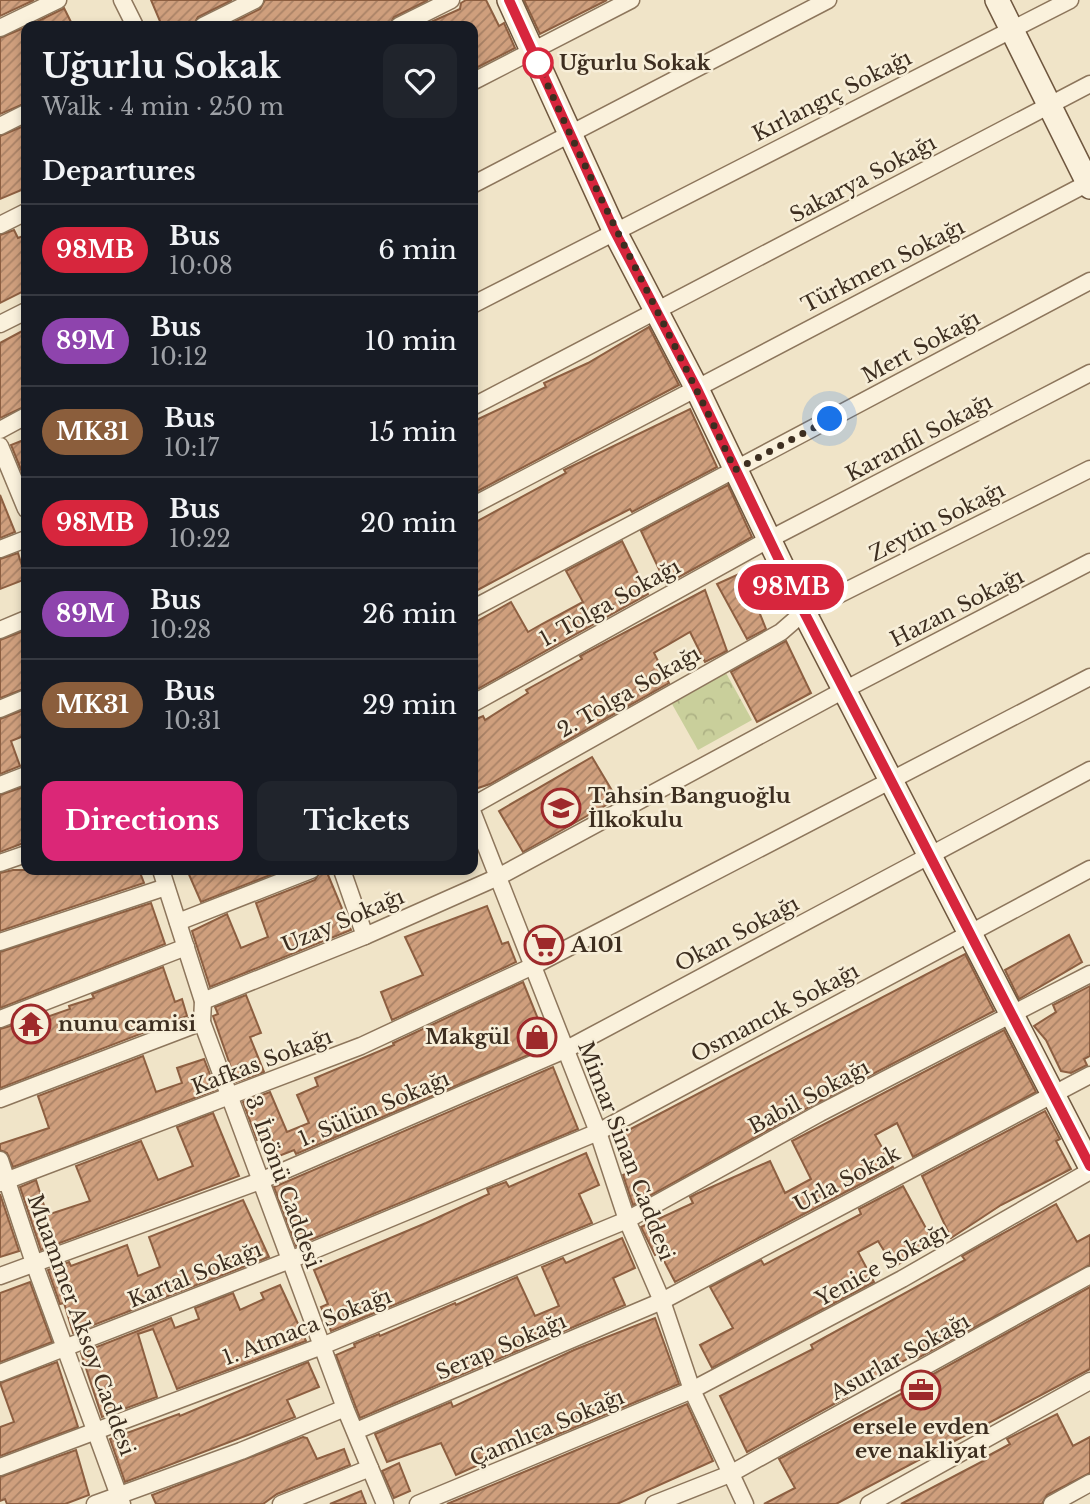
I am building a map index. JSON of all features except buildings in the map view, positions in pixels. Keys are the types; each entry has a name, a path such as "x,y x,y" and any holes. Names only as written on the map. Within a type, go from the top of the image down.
{"main road":[{"path":"509,0 614,230 696,387 768,540 890,781 1014,1013 1090,1168"},
{"path":"997,0 1089,184"}],"street":[{"path":"0,28 58,0"},
{"path":"122,0 132,21"},
{"path":"213,21 255,0"},
{"path":"409,21 451,0"},
{"path":"478,79 631,0"},
{"path":"478,182 828,0"},
{"name":"Kırlangıç Sokağı","path":"478,302 614,230 1070,0"},
{"name":"Sakarya Sokağı","path":"478,404 1090,84"},
{"path":"0,126 21,116"},
{"name":"Türkmen Sokağı","path":"478,503 1089,184"},
{"path":"0,225 21,214"},
{"name":"Mert Sokağı","path":"478,606 1090,281"},
{"path":"0,324 21,314"},
{"name":"Karanfil Sokağı","path":"768,540 1090,373"},
{"path":"0,430 21,419"},
{"path":"2,456 21,498"},
{"name":"Zeytin Sokağı","path":"804,612 1090,469"},
{"name":"1. Tolga Sokağı","path":"478,701 768,540"},
{"path":"0,549 21,541"},
{"name":"Hazan Sokağı","path":"498,877 844,690 1090,562"},
{"name":"2. Tolga Sokağı","path":"478,803 781,632 804,612"},
{"path":"0,629 21,621"},
{"name":"Kafkas Sokağı","path":"4,1182 361,1046 533,966 1090,677"},
{"path":"0,709 21,700"},
{"name":"Okan Sokağı","path":"565,1050 1090,770"},
{"path":"0,785 21,777"},
{"name":"Mimar Sinan Caddesi","path":"478,826 598,1132 626,1220 662,1301 692,1390 745,1504"},
{"path":"0,863 21,856"},
{"name":"Osmancık Sokağı","path":"598,1132 970,930 1090,869"},
{"name":"3. İnönü Caddesi","path":"162,875 203,1001 202,1022 345,1408 385,1504"},
{"path":"178,922 298,875"},
{"path":"344,875 365,936"},
{"name":"Uzay Sokağı","path":"203,1001 365,936 498,877"},
{"path":"0,942 166,887"},
{"path":"0,1019 186,947"},
{"name":"Babil Sokağı","path":"626,1220 821,1113 1090,974"},
{"path":"0,1099 202,1022"},
{"name":"1. Sülün Sokağı","path":"0,1276 260,1181 565,1050"},
{"name":"Urla Sokak","path":"662,1301 1090,1075"},
{"name":"Kartal Sokağı","path":"0,1373 68,1349 290,1260 598,1132"},
{"name":"Muammer Aksoy Caddesi","path":"0,1160 4,1182 68,1349 120,1499"},
{"name":"Yenice Sokağı","path":"692,1390 880,1291 1090,1168"},
{"name":"1. Atmaca Sokağı","path":"0,1467 322,1346 626,1220"},
{"name":"Asurlar Sokağı","path":"654,1504 730,1474 1090,1275"},
{"name":"Serap Sokağı","path":"356,1431 662,1301"},
{"path":"869,1504 1090,1381"},
{"name":"Çamlıca Sokağı","path":"418,1504 692,1390"},
{"path":"95,1504 120,1499 345,1408"},
{"path":"281,1504 370,1468"},
{"path":"1052,1504 1090,1483"}],"green space":[{"path":"726,673 752,720 698,750 672,704"}],"bus line":[{"name":"98MB","path":"509,0 614,230 696,387 768,540 929,855 1014,1013 1052,1095 1090,1166"}],"place":[{"name":"Uğurlu Sokak","path":"538,63"},
{"name":"Tahsin Banguoğlu İlkokulu","path":"561,808"},
{"name":"A101","path":"544,945"},
{"name":"nunu camisi","path":"31,1024"},
{"name":"Makgül","path":"537,1037"},
{"name":"ersele evden eve nakliyat","path":"921,1390"}],"route":[{"path":"538,63 614,230 696,387 735,470 830,419"}]}
